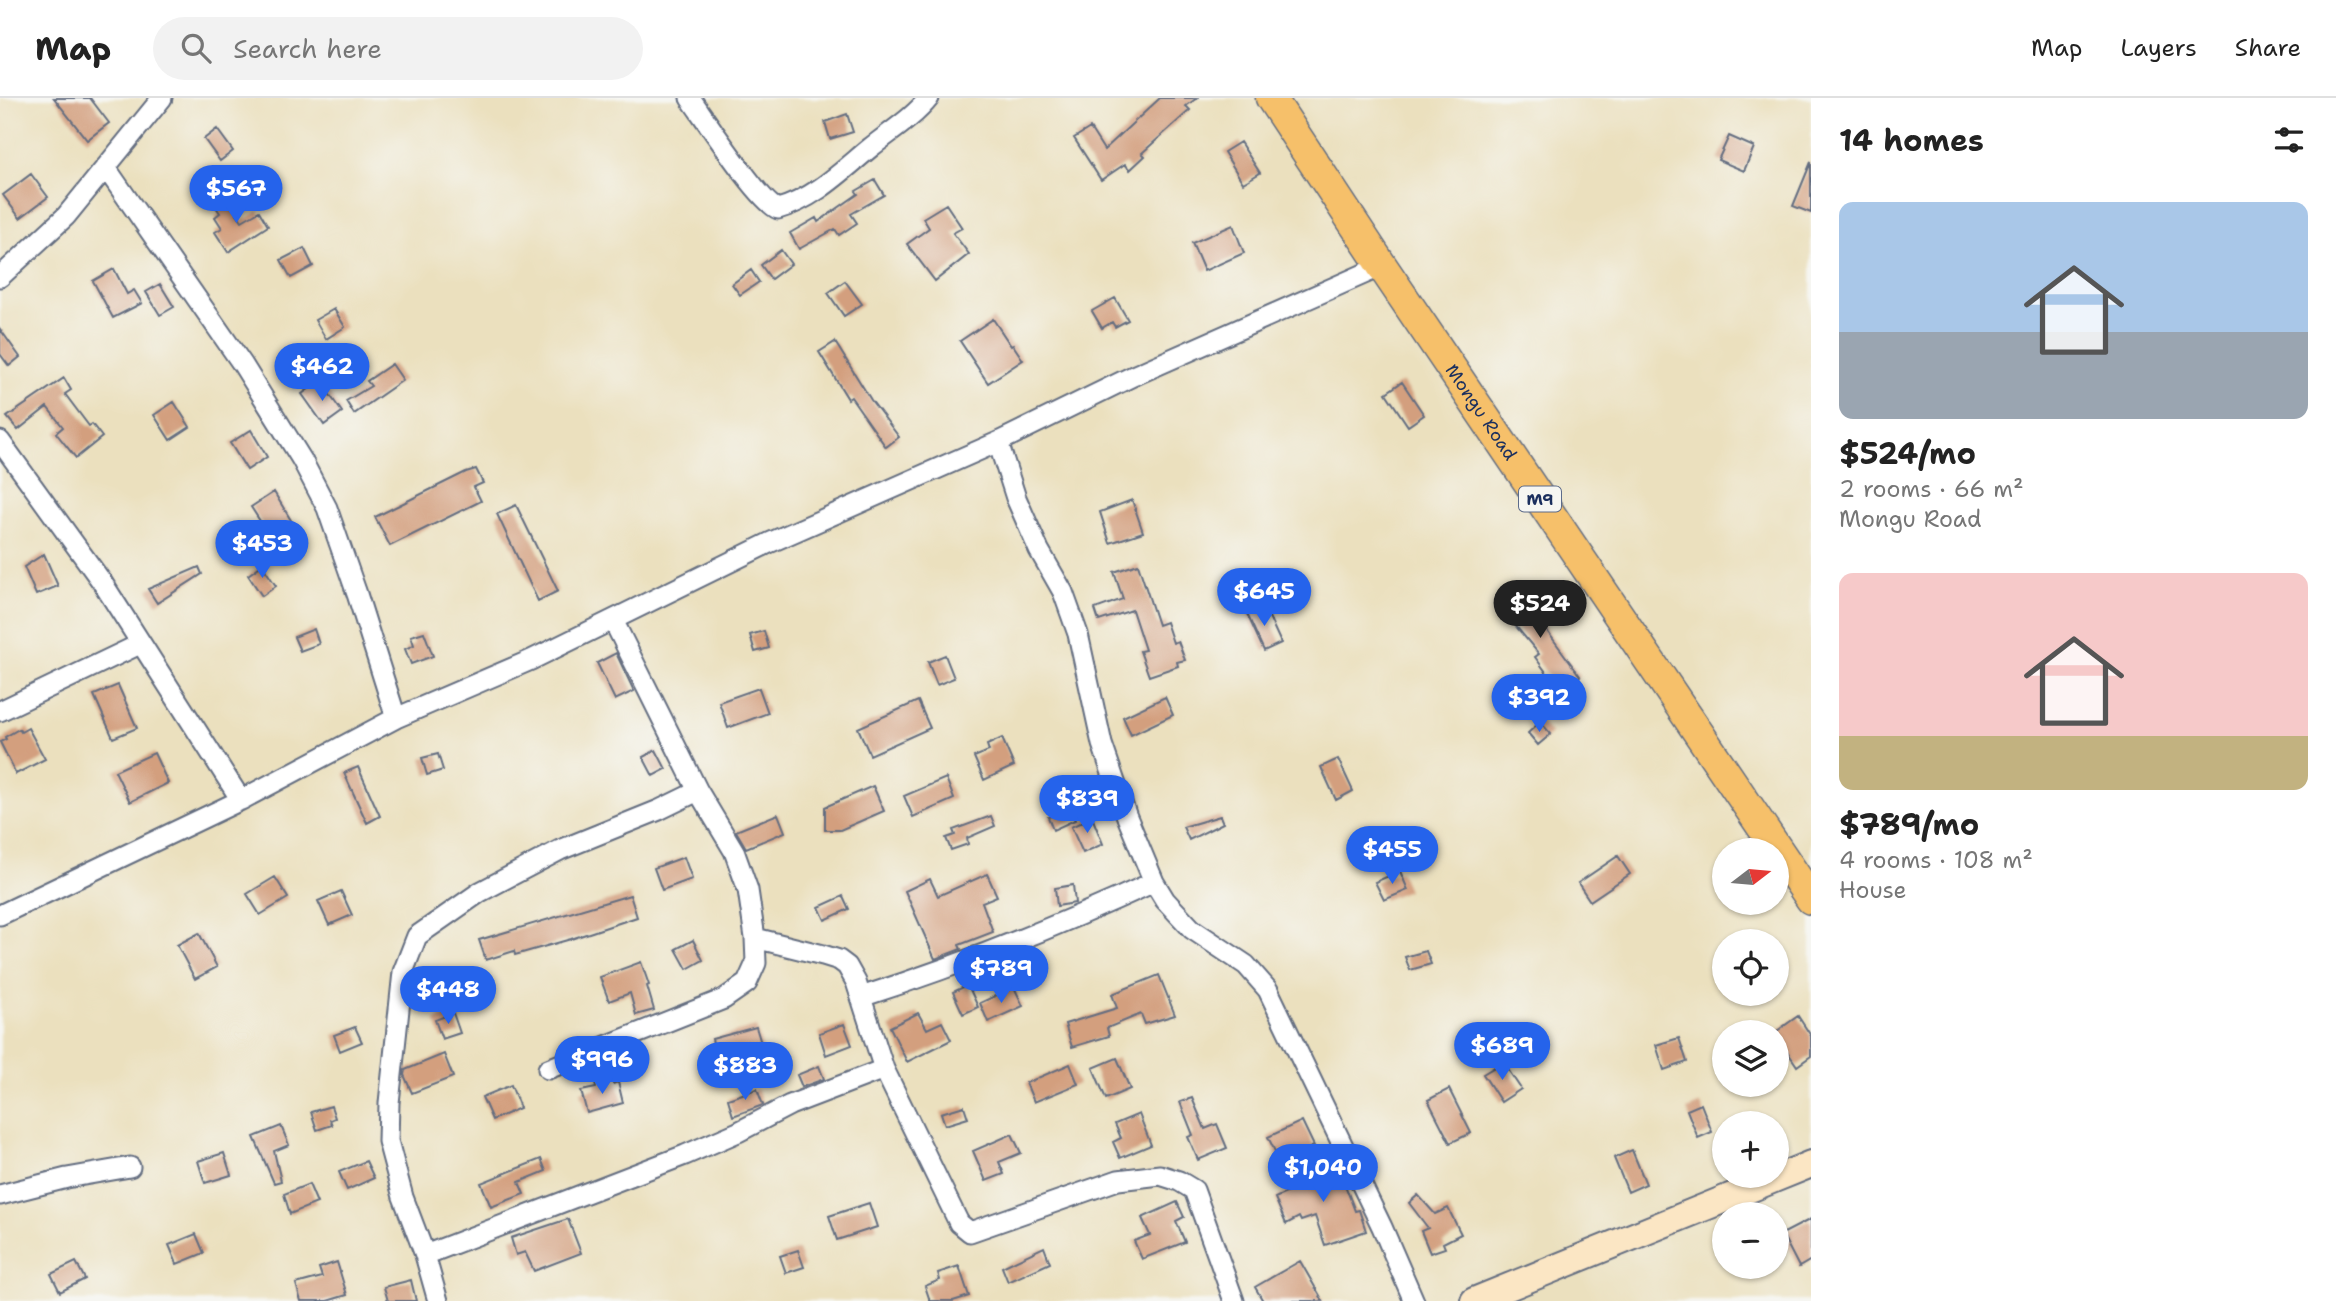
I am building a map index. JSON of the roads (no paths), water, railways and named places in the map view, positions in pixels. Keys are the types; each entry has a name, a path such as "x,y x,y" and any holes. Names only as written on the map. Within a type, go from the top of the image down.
{"main road":[{"name":"Mongu Road","path":"1270,98 1811,900"},
{"path":"1474,1301 1811,1164"}],"street":[{"path":"0,277 66,216 162,98"},
{"path":"690,98 752,183 772,208 778,209 809,195 837,176 900,126 929,98"},
{"path":"106,169 243,365 302,460 327,508 396,718"},
{"path":"0,915 241,800 396,718 531,660 769,543 998,442 1133,376 1382,266"},
{"path":"0,441 102,582 241,800"},
{"path":"998,442 1016,498 1039,550 1063,592 1074,624 1102,744 1127,817 1154,882 1165,900 1192,929 1246,965 1268,990 1382,1227 1414,1301"},
{"path":"548,1069 724,999 747,983 756,963 748,890 734,851 698,790 613,620"},
{"path":"0,711 140,644"},
{"path":"438,1301 425,1255 403,1197 388,1141 389,1102 403,972 417,936 480,892 549,856 659,810 698,790"},
{"path":"861,997 939,972 1015,943 1154,882"},
{"path":"755,938 839,960 847,966 861,997 884,1069 959,1223 965,1230 970,1232 1118,1180 1160,1175 1179,1181 1194,1190 1234,1301"},
{"path":"425,1255 685,1155 790,1105 884,1069"},
{"path":"0,1195 46,1182 130,1167"}]}
